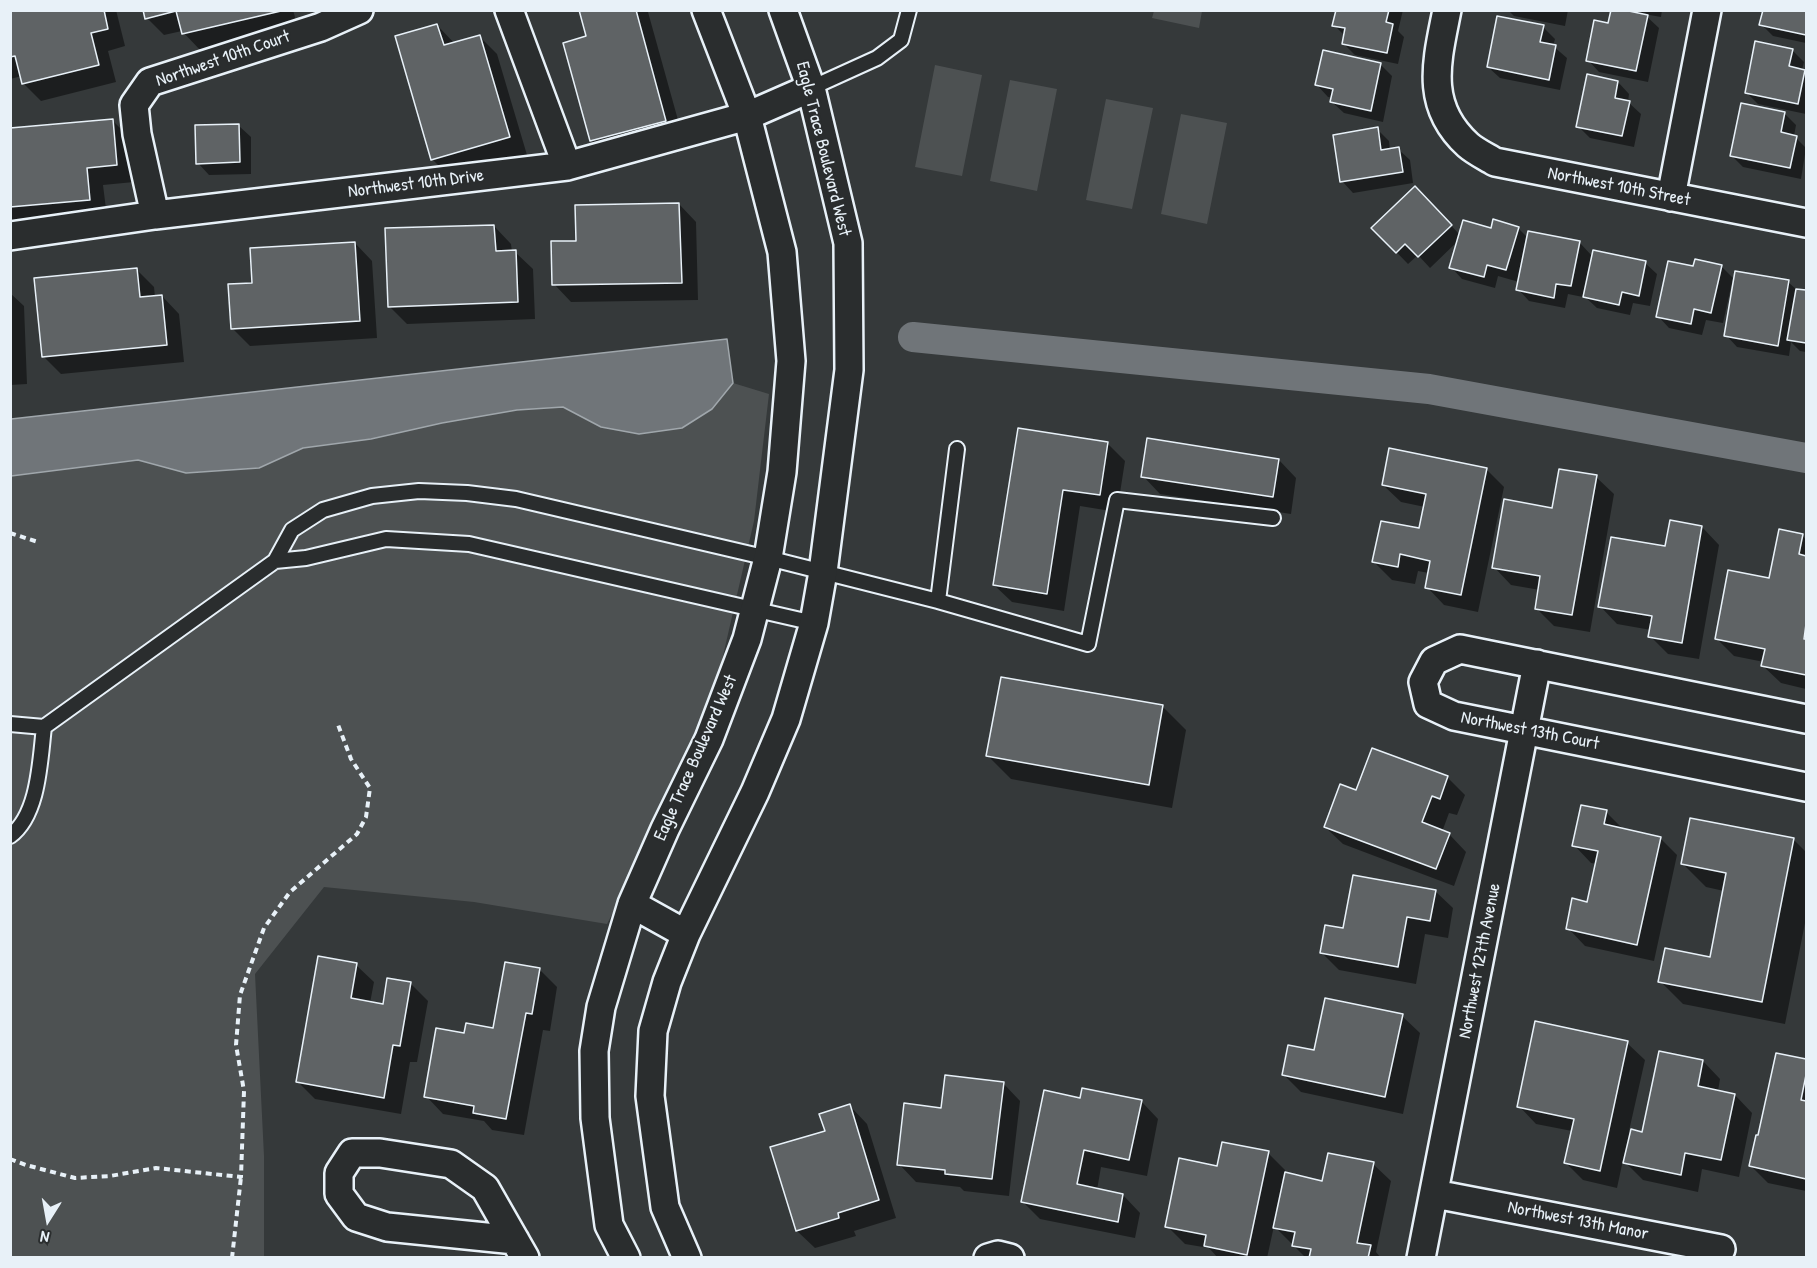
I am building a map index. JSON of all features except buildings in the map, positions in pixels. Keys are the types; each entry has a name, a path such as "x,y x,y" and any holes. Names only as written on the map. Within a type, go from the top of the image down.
{"street":[{"name":"Northwest 10th Court","path":"154,215 137,134 134,105 150,82 321,27 359,10"},
{"path":"509,10 567,166"},
{"name":"Eagle Trace Boulevard West","path":"626,1257 609,1225 594,1118 594,1051 602,1007 632,904 665,829 709,739 747,639 768,558 782,472 791,361 782,252 747,116 706,10"},
{"name":"Eagle Trace Boulevard West","path":"687,1257 665,1207 650,1096 653,1031 667,982 686,934 755,792 786,719 814,623 823,572 849,370 848,243 811,88 783,10"},
{"name":"Northwest 10th Street","path":"1447,10 1437,62 1438,95 1447,120 1468,146 1496,162 1806,223"},
{"path":"1671,196 1707,10"},
{"name":"Northwest 10th Drive","path":"10,236 154,215 567,166 747,116 811,88"},
{"name":"Northwest 13th Court","path":"1806,719 1460,649 1434,661 1423,682 1428,704 1454,716 1806,787"},
{"name":"Northwest 127th Avenue","path":"1421,1257 1537,664"},
{"path":"632,904 686,934"},
{"path":"352,1153 380,1153 451,1164 485,1188 520,1249 387,1227 356,1217 339,1194 339,1173 352,1153"},
{"name":"Northwest 13th Manor","path":"1434,1194 1721,1249"},
{"path":"988,1257 998,1255 1010,1257"}],"lane":[{"path":"811,88 877,58 901,40 909,10"},
{"path":"938,601 957,449"},
{"path":"10,724 44,727 275,561 292,530 323,510 372,496 419,491 467,493 516,500 768,558 938,601 1088,644 1117,500 1273,518"},
{"path":"275,561 306,558 386,539 469,544 814,623"},
{"path":"10,836 18,830 36,795 44,727"}],"path":[{"path":"10,533 38,542"},
{"path":"232,1257 241,1177 244,1090 236,1045 240,994 264,928 290,892 357,834 366,817 370,788 351,759 337,722"},
{"path":"10,1159 75,1178 110,1176 156,1168 241,1177"}],"shaded area":[{"path":"1154,10 1202,11 1199,28 1152,18"},
{"path":"935,65 982,75 962,176 915,167"},
{"path":"1010,80 1057,89 1037,191 990,181"},
{"path":"1106,99 1153,108 1132,209 1086,200"},
{"path":"1181,114 1227,123 1207,224 1161,214"},
{"path":"727,339 733,383 712,409 682,428 639,434 601,427 563,407 517,410 442,423 371,439 303,448 259,468 186,473 138,460 11,476 11,419"},
{"path":"733,383 769,394 754,521 705,734 607,924 474,902 324,887 255,974 264,1156 264,1257 11,1257 10,476 138,460 186,473 259,468 303,448 371,439 441,423 517,410 563,407 601,427 712,409"}],"waterway":[{"path":"913,337 1429,389 1806,458"}]}
